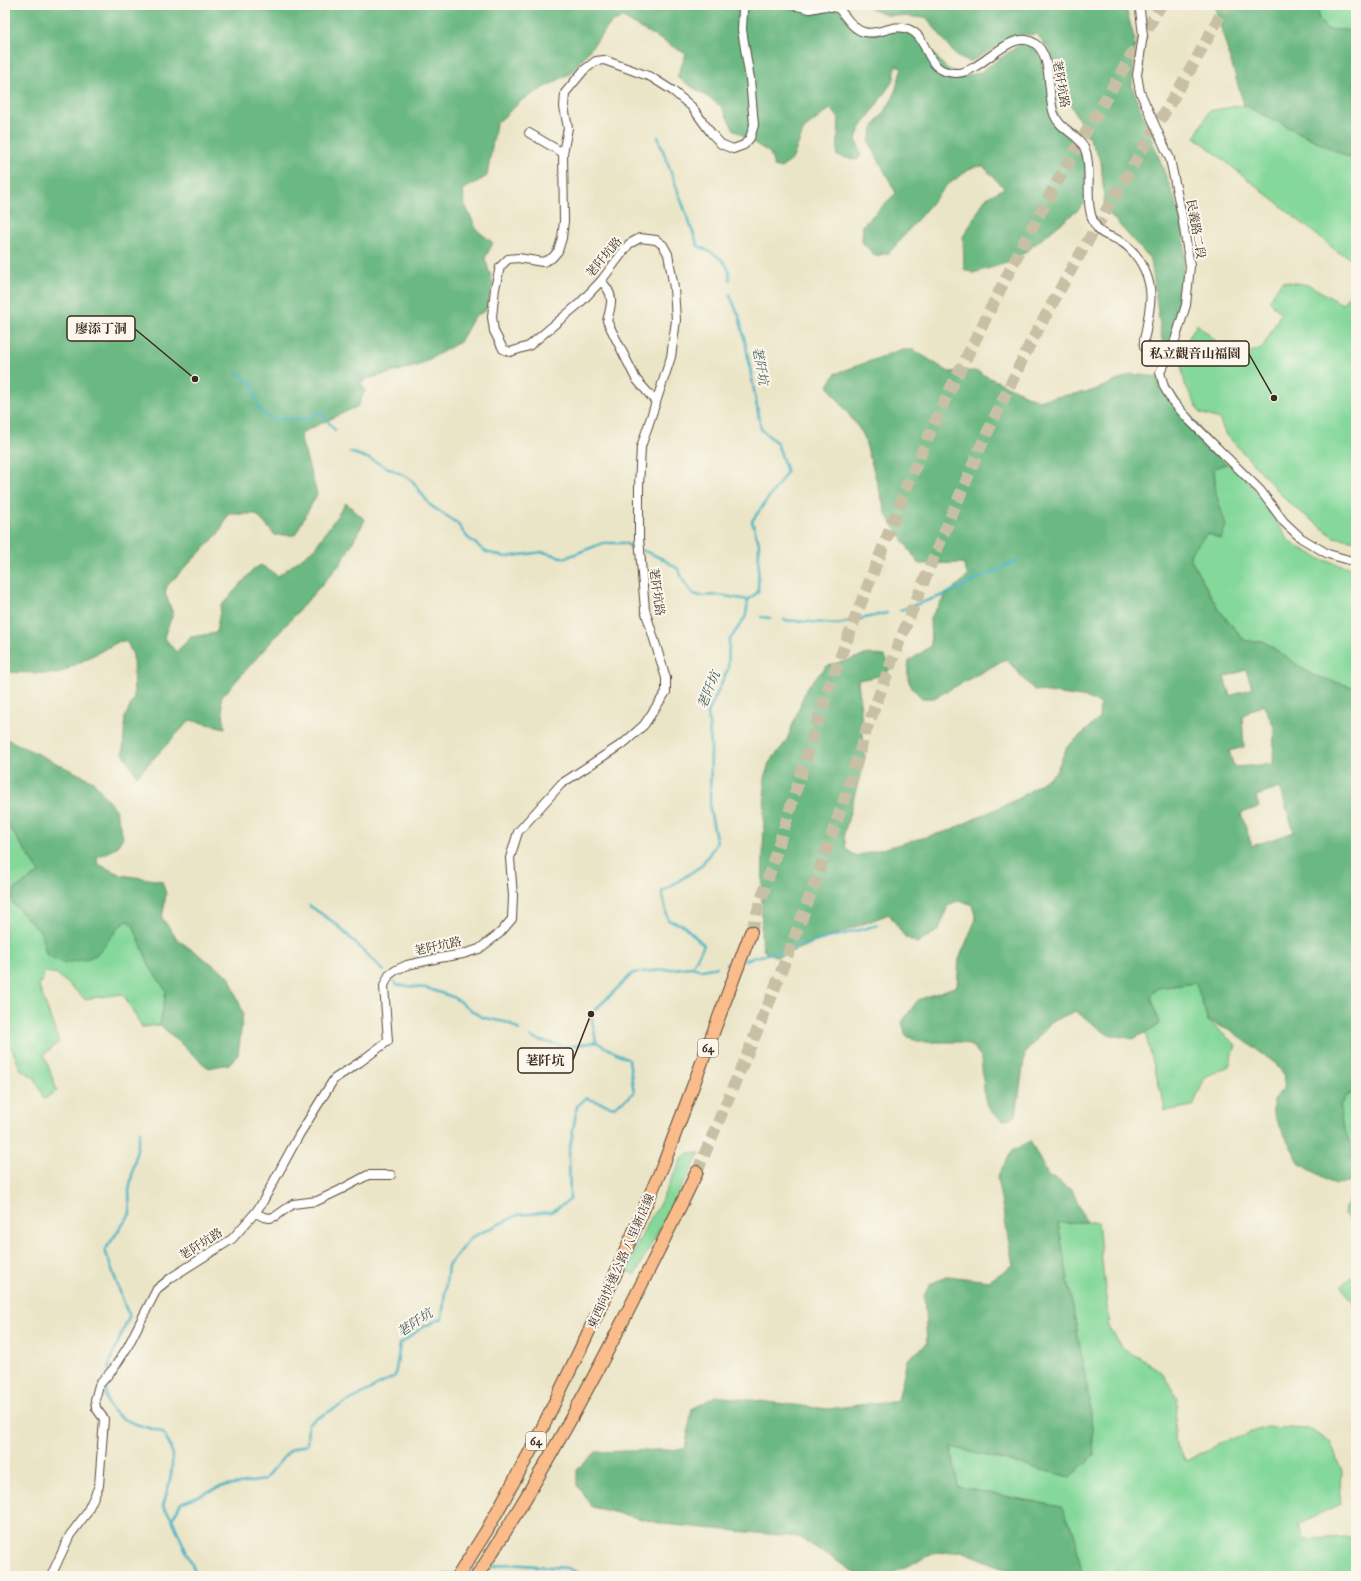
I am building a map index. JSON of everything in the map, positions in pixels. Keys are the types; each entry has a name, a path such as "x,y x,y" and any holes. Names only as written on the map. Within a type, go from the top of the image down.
{"highway":[{"name":"東西向快速公路 八里新店線","path":"458,1576 487,1530 536,1442 604,1300 664,1163 751,932"},
{"name":"東西向快速公路 八里新店線","path":"477,1576 536,1482 601,1363 697,1172"}],"street":[{"name":"荖阡坑路","path":"51,1576 70,1535 86,1514 99,1486 104,1419 96,1408 95,1400 99,1385 114,1368 127,1348 157,1288 232,1239 255,1212 299,1135 334,1079 388,1041 384,986 389,975 407,965 463,954 479,949 500,933 512,919 513,896 510,858 518,832 561,784 625,742 644,725 666,692 666,678 645,610 640,546 639,486 642,447 671,357 676,320 674,288 668,254 663,245 656,240 640,238 629,244 601,281 580,303 529,346 510,352 503,349 494,331 492,317 495,288 500,267 508,259 518,258 543,262 552,258 558,251 564,221 563,154 568,128 564,107 565,93 584,70 596,61 604,60 651,77 673,90 692,107 721,144 733,149 744,145 750,138 754,125 750,80 742,30 743,10 746,5"},
{"name":"荖阡坑路","path":"793,5 810,9 825,6 838,8 855,27 864,32 875,32 894,27 909,29 921,38 926,51 934,64 946,72 958,74 973,69 1005,45 1022,40 1033,42 1041,48 1046,59 1053,112 1058,123 1078,138 1086,150 1089,165 1089,196 1091,216 1097,228 1105,236 1118,240 1131,248 1142,264 1149,282 1151,298 1144,345 1148,354 1171,353"},
{"name":"民義路二段","path":"1137,5 1140,10 1143,35 1137,75 1140,92 1170,160 1182,216 1190,266 1186,305 1171,353 1160,372 1164,387 1173,402 1185,417 1260,490 1284,522 1301,538 1328,554 1356,562"},
{"path":"529,133 563,154"},
{"path":"601,281 608,288 612,302 607,321 636,379 656,402"},
{"path":"255,1212 264,1217 270,1218 276,1216 293,1204 317,1201 368,1175 391,1175"}],"green space":[{"path":"5,5 844,5 837,9 871,35 900,28 915,33 946,68 965,76 979,73 1025,41 1037,47 1059,121 1082,142 1093,191 1078,210 1014,261 973,273 964,269 963,237 985,199 1004,188 983,166 973,167 946,186 889,253 875,256 862,242 863,225 896,193 869,142 873,128 893,98 902,68 895,65 894,79 860,129 856,139 861,155 857,160 837,156 839,118 830,109 804,129 792,160 781,168 774,166 770,153 734,130 721,106 677,77 686,54 623,18 611,23 571,73 522,100 496,124 487,176 463,190 464,203 477,230 493,243 485,258 493,284 486,310 474,317 460,342 417,366 367,379 361,384 365,390 358,406 305,431 300,436 317,494 295,535 275,535 256,514 228,514 220,532 167,586 165,593 173,614 164,637 176,652 191,637 216,633 221,606 254,569 261,565 278,576 314,549 346,503 365,520 341,563 221,698 225,728 190,720 137,776 123,753 125,717 134,698 133,655 127,642 120,641 58,674 5,672"},
{"path":"864,5 1125,5 1135,41 1132,87 1181,216 1185,245 1179,337 1172,348 1162,341 1151,260 1105,209 1101,161 1066,96 1050,51 1037,34 1018,35 970,62 957,57 927,18 887,15"},
{"path":"1214,5 1319,5 1318,17 1326,29 1356,31 1356,161 1244,105"},
{"path":"1319,5 1356,5 1356,31 1326,29 1318,17"},
{"path":"1244,105 1356,161 1356,260 1338,252 1195,137 1209,111"},
{"path":"1282,281 1309,285 1342,304 1356,286 1356,541 1334,537 1289,503 1225,433 1219,419 1200,413 1185,384 1179,354 1197,324 1222,347 1238,357 1263,347 1281,313 1269,301"},
{"path":"900,350 914,350 949,372 975,371 1037,400 1092,391 1132,374 1157,377 1168,385 1226,464 1214,468 1215,489 1226,526 1221,539 1207,533 1190,554 1191,560 1219,610 1245,641 1263,641 1312,675 1356,688 1356,1091 1347,1095 1340,1106 1341,1119 1356,1161 1356,1175 1349,1183 1335,1184 1300,1164 1273,1113 1273,1099 1283,1089 1284,1075 1276,1064 1233,1032 1208,1021 1196,983 1158,988 1151,996 1160,1024 1133,1039 1107,1034 1075,1011 1051,1022 1025,1053 1016,1116 1003,1120 991,1112 985,1099 981,1058 974,1047 961,1042 920,1042 906,1036 902,1022 918,1000 957,986 959,959 976,919 972,905 960,900 948,905 939,930 917,943 905,937 889,914 777,957 764,951 761,937 765,777 769,763 786,742 807,687 827,666 869,654 884,656 892,666 885,675 858,680 865,757 844,834 846,849 856,856 948,831 1020,798 1056,772 1067,747 1099,719 1100,704 1088,698 1034,690 1006,659 934,698 922,698 911,686 908,678 909,661 931,646 930,618 946,595 968,576 963,563 919,564 887,516 863,434 828,386 835,374","holes":["1246,670 1252,688 1230,696 1224,677","1263,704 1274,727 1273,764 1234,767 1229,751 1244,747 1242,716","1280,788 1294,832 1252,846 1241,813 1259,807 1256,796"]},
{"path":"1226,464 1234,465 1258,494 1289,541 1320,559 1356,569 1356,688 1312,675 1263,641 1245,641 1219,610 1191,560 1190,554 1207,532 1220,539 1214,468"},
{"path":"5,734 7,739 93,781 116,811 123,837 116,848 97,857 98,864 121,875 162,881 166,894 162,918 178,940 229,976 243,1013 238,1055 229,1064 208,1068 160,1025 166,991 150,967 133,925 128,921 121,925 96,955 84,960 63,963 46,954 41,933 11,901 15,889 40,872 5,821"},
{"path":"5,821 40,872 15,889 11,901 41,933 46,954 121,925 127,921 133,924 150,967 166,991 160,1025 142,1027 123,994 85,999 57,974 45,972 39,986 59,1042 44,1054 57,1091 44,1099 35,1078 21,1070 5,1033"},
{"path":"1196,983 1208,1021 1236,1045 1229,1066 1205,1077 1193,1106 1164,1111 1164,1104 1145,1032 1160,1024 1151,996 1158,988"},
{"path":"1356,1091 1356,1161 1343,1125 1340,1106 1346,1097"},
{"path":"1030,1141 1048,1175 1072,1190 1086,1222 1058,1223 1090,1405 1094,1455 1070,1477 951,1447 958,1487 1061,1507 1074,1532 1082,1573 1085,1576 1015,1576 1014,1572 962,1551 935,1553 886,1576 857,1574 799,1537 663,1524 592,1507 577,1485 577,1470 596,1452 685,1449 692,1409 716,1396 828,1409 898,1400 907,1360 927,1344 924,1296 930,1284 948,1276 989,1281 1013,1265 997,1177 1012,1151"},
{"path":"689,1153 700,1153 635,1275 626,1270 650,1217 657,1209 682,1158"},
{"path":"1356,1181 1356,1227 1344,1214"},
{"path":"1058,1222 1098,1222 1109,1327 1123,1348 1161,1371 1178,1399 1174,1440 1186,1461 1225,1441 1267,1427 1311,1429 1330,1442 1342,1471 1340,1504 1298,1524 1305,1539 1347,1537 1356,1541 1356,1576 1085,1576 1082,1573 1061,1507 958,1487 951,1447 1070,1477 1094,1455 1090,1405"},
{"path":"1356,1273 1356,1308 1342,1286"}],"waterway":[{"name":"荖阡坑","path":"658,137 698,246 720,258 724,262 727,267 730,280"},
{"name":"荖阡坑","path":"197,1576 172,1519 181,1503 220,1487 264,1480 290,1450 307,1444 308,1423 395,1376 400,1344 421,1328 442,1318 448,1266 470,1238 518,1215 551,1212 570,1200 569,1154 577,1106 586,1098 614,1107 634,1093 629,1060 596,1042 591,1014 633,973 692,967 704,945 683,925 668,920 662,892 701,866 717,843 710,810 711,747 708,713 728,669 729,641 746,616 748,600 758,592 759,543 752,521 787,472 777,443 761,429 746,346 739,316 730,294"},
{"path":"237,373 252,383 259,408 269,418 305,420 320,412 335,430"},
{"path":"350,452 370,459 411,479 430,505 457,523 467,537 486,552 505,557 543,552 565,558 603,543 624,543 637,549"},
{"path":"642,550 663,559 678,569 685,583 693,594 701,596 719,595 748,600"},
{"path":"900,610 941,596 1017,561"},
{"path":"784,620 838,624 887,613"},
{"path":"761,617 770,618"},
{"path":"310,906 336,924 384,971"},
{"path":"745,960 878,925"},
{"path":"727,964 733,963"},
{"path":"692,967 702,970 717,967"},
{"path":"394,981 397,985 426,988 453,997 481,1017 509,1023 519,1030"},
{"path":"531,1037 566,1047 596,1042"},
{"path":"109,1371 110,1361 129,1317 105,1250 130,1214 129,1191 140,1132"},
{"path":"108,1379 106,1395 108,1404 113,1411 128,1421 162,1432 170,1445 172,1471 163,1506 172,1519"},
{"path":"487,1568 508,1564 567,1568 585,1576"},
{"path":"466,1571 477,1569"},
{"path":"438,1576 455,1573"}],"tunnel":[{"path":"751,932 828,689 909,481 941,408 1023,244 1065,168 1161,5"},
{"path":"697,1172 771,998 805,910 842,806 866,731 894,655 981,446 1029,346 1073,266 1193,65 1226,5"}],"place":[{"name":"廖添丁洞","path":"195,379"},
{"name":"私立觀音山福園","path":"1274,398"},
{"name":"荖阡坑","path":"591,1014"}]}
